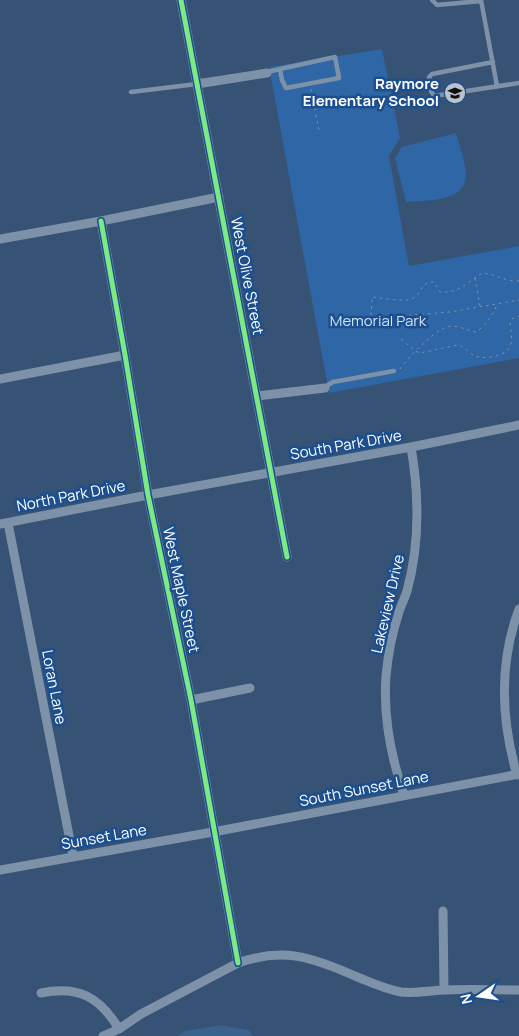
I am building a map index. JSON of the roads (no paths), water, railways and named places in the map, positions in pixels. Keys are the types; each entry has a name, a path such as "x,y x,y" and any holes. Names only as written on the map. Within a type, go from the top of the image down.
{"street":[{"name":"West Olive Street","path":"181,0 287,557"},
{"path":"197,84 267,72"},
{"path":"0,239 219,197"},
{"name":"West Maple Street","path":"101,221 126,355 148,495 191,700 213,832 238,963"},
{"path":"0,379 126,355"},
{"path":"257,396 325,388"},
{"name":"South Park Drive","path":"148,495 411,447 519,425"},
{"name":"Lakeview Drive","path":"404,795 390,749 386,701 389,653 394,629 407,591 416,541 417,495 411,447"},
{"name":"North Park Drive","path":"4,523 148,495"},
{"name":"Loran Lane","path":"4,523 73,856"},
{"path":"518,775 507,732 504,698 506,661 519,609"},
{"path":"191,700 250,688"},
{"name":"South Sunset Lane","path":"213,832 518,775"},
{"name":"Sunset Lane","path":"0,870 213,832"},
{"path":"443,911 444,990"},
{"path":"103,1036 117,1032 141,1014 238,963 268,955 297,955 329,964 368,983 401,992 519,990"},
{"path":"41,993 54,990 79,992 91,998 107,1011 117,1032"}],"lane":[{"path":"432,0 437,5 481,0 498,86"},
{"path":"267,72 280,69 335,57 339,78 286,88 280,69"},
{"path":"493,62 432,74 429,77 431,91 434,96 519,83"},
{"path":"131,92 197,84"},
{"path":"325,388 333,382 394,371"}],"place":[{"name":"Raymore Elementary School","path":"455,93"}],"park label":[{"name":"Memorial Park","path":"378,321"}]}
